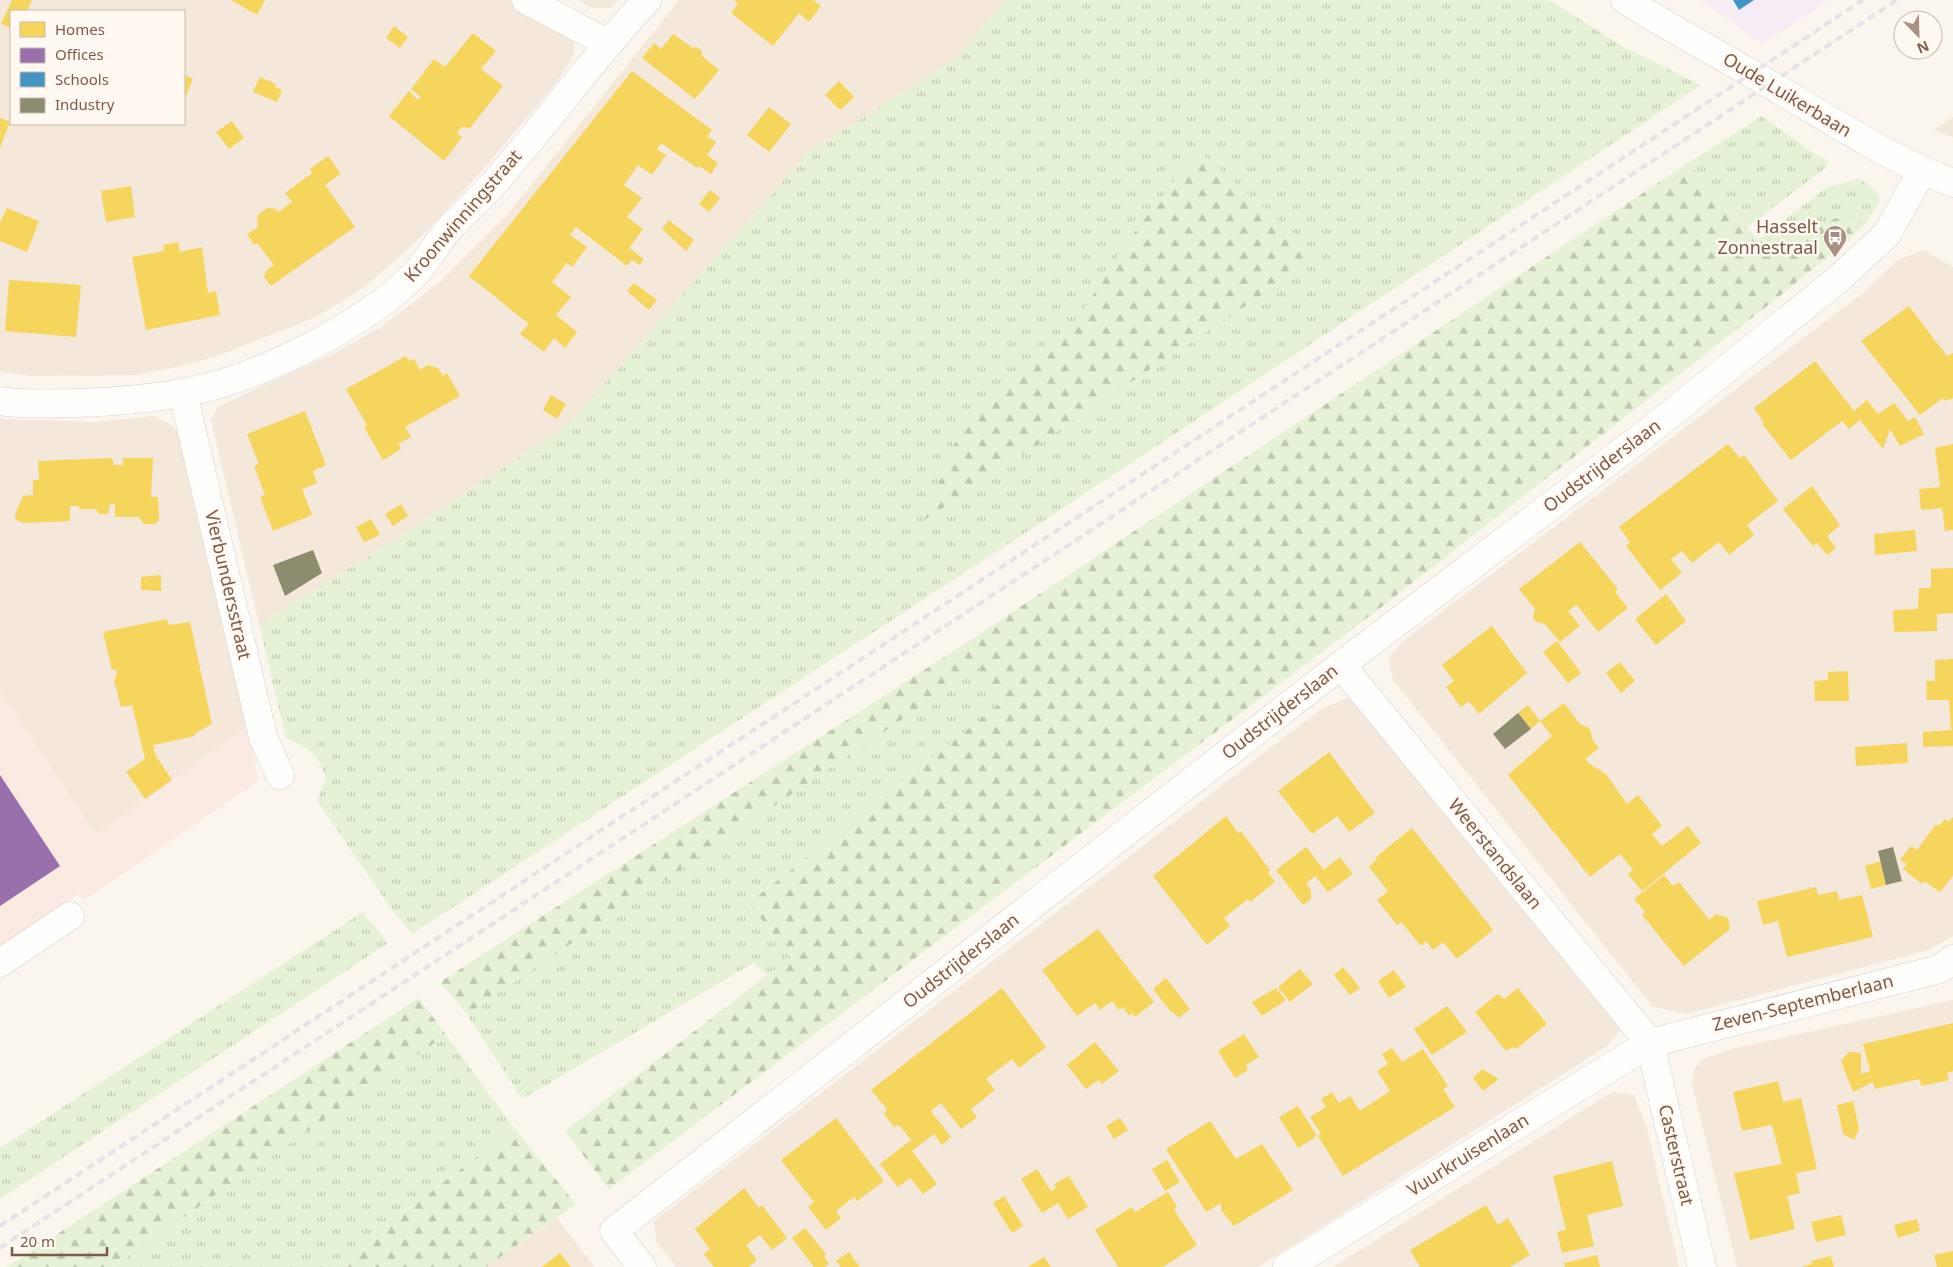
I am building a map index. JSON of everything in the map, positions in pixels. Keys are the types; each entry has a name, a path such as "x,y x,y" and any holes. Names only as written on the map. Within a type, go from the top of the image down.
{"street":[{"path":"526,0 607,43"},
{"name":"Kroonwinningstraat","path":"0,401 23,404 101,402 183,393 231,380 277,362 326,338 379,306 415,274 449,230 496,182 607,43 647,0"},
{"name":"Oude Luikerbaan","path":"1625,0 1740,66 1855,136 1922,171 1953,183"},
{"name":"Oudstrijderslaan","path":"642,1267 614,1231 1340,665 1648,432 1836,281 1887,234 1922,171"},
{"name":"Vierbundersstraat","path":"183,393 263,737 280,774"},
{"name":"Weerstandslaan","path":"1340,665 1650,1043"},
{"path":"0,963 70,916"},
{"name":"Zeven-Septemberlaan","path":"1650,1043 1940,969 1953,959"},
{"name":"Vuurkruisenlaan","path":"1287,1267 1650,1043"},
{"name":"Casterstraat","path":"1650,1043 1702,1267"}],"shaded area":[{"path":"0,0 509,0 568,31 575,46 572,59 556,83 485,167 418,240 368,284 352,295 314,318 217,356 177,367 136,375 34,376 0,372"},
{"path":"577,0 618,0 611,8 592,8"},
{"path":"679,0 1007,0 955,59 808,153 569,424 394,541 259,624 211,420 217,407 337,352 381,327 441,281 508,214"},
{"path":"1700,0 1830,0 1763,44"},
{"path":"1953,117 1953,137 1934,130"},
{"path":"1923,250 1953,267 1953,936 1928,950 1686,1014 1653,1007 1394,681 1389,666 1390,656 1402,642 1863,293 1896,261"},
{"path":"154,416 171,425 179,433 248,726 96,834 0,689 0,419 95,422"},
{"path":"0,689 96,834 248,726 259,781 83,901 79,894 0,946"},
{"path":"1346,698 1356,699 1361,712 1621,1030 1606,1047 1258,1267 676,1267 656,1241 654,1221 1320,710"},
{"path":"1953,1000 1953,1267 1737,1267 1692,1083 1694,1069 1703,1059 1736,1048"},
{"path":"1612,1092 1634,1095 1647,1129 1679,1267 1333,1267"},
{"path":"557,1218 595,1267 486,1267"}],"green space":[{"path":"1007,0 1549,0 1627,49 1701,85 1048,518 412,934 388,904 317,801 326,778 316,757 312,753 286,738 259,624 394,541 569,424 808,153 955,59"},
{"path":"1762,116 1816,155 1829,161 1824,169 1747,227 1688,163"},
{"path":"1203,155 1320,256 923,521 960,434 992,393 1072,327 1133,234 1183,170"},
{"path":"1688,163 1775,258 1817,225 1845,215 1866,223 1846,242 1781,295 1388,602 609,1189 565,1131 791,957 749,903 1002,702 978,668 467,1014 440,982 963,645"},
{"path":"1857,179 1872,187 1880,201 1866,223 1845,215 1817,225 1775,259 1758,240 1826,188"},
{"path":"978,667 1002,702 749,903 791,957 768,975 753,963 522,1099 467,1014"},
{"path":"363,912 388,943 0,1199 0,1148"},
{"path":"419,998 446,1035 112,1267 7,1267"},
{"path":"446,1035 514,1128 334,1267 112,1267"},
{"path":"514,1128 576,1204 486,1267 334,1267"}],"building: Homes":[{"path":"12,0 32,0 27,10 10,10 10,28 1,24"},
{"path":"231,0 265,0 257,15"},
{"path":"734,0 813,0 821,6 809,22 799,13 773,46 731,13 738,4"},
{"path":"394,26 408,37 400,48 386,38"},
{"path":"473,33 496,51 481,69 503,86 470,128 462,127 457,133 462,137 444,161 389,116 409,91 418,100 421,97 411,89 434,59 445,67"},
{"path":"673,34 693,48 696,47 702,51 702,56 719,70 695,99 642,58 654,43 661,49"},
{"path":"632,71 712,130 707,136 716,142 707,155 718,163 711,174 699,166 697,168 661,143 657,149 666,155 652,175 638,165 624,185 642,198 627,217 643,229 629,248 644,259 640,265 632,260 627,266 576,227 570,235 587,247 572,267 567,263 552,282 571,297 556,315 577,332 565,348 554,338 544,352 520,334 529,324 469,276"},
{"path":"185,75 193,79 185,98"},
{"path":"260,77 276,84 275,87 282,90 277,102 253,92"},
{"path":"839,81 854,97 840,110 825,95"},
{"path":"769,107 791,124 769,152 747,135"},
{"path":"0,118 10,122 0,148"},
{"path":"232,121 244,138 229,149 216,132"},
{"path":"328,156 341,174 325,185 355,227 271,286 264,277 266,271 274,265 257,243 254,245 247,234 258,227 257,216 267,208 276,209 278,212 292,202 285,193 312,173 310,169"},
{"path":"131,186 135,217 106,222 101,191"},
{"path":"710,190 720,198 709,212 699,204"},
{"path":"7,208 39,221 27,252 0,241 0,223"},
{"path":"669,220 694,240 686,251 662,229"},
{"path":"178,242 180,252 202,247 208,293 216,291 220,315 146,330 132,257 164,251 163,245"},
{"path":"9,280 81,285 76,337 5,331"},
{"path":"634,283 657,300 649,310 627,291"},
{"path":"1909,306 1947,356 1953,353 1953,398 1946,401 1943,398 1920,415 1861,341"},
{"path":"406,356 409,361 414,359 420,370 428,365 438,368 443,376 447,373 460,396 405,427 411,437 398,444 401,449 383,460 364,427 367,425 346,389"},
{"path":"1815,361 1854,411 1867,400 1878,414 1894,403 1908,421 1915,417 1924,434 1900,446 1890,429 1883,449 1860,420 1849,429 1842,421 1791,460 1762,424 1764,423 1754,408"},
{"path":"551,395 566,404 557,419 543,410"},
{"path":"305,411 326,465 313,471 317,483 302,489 312,515 273,531 260,497 265,495 254,466 259,464 247,434"},
{"path":"1728,444 1740,458 1744,455 1778,501 1747,525 1754,535 1729,555 1719,542 1692,563 1682,551 1671,559 1682,573 1660,590 1626,546 1630,542 1619,527"},
{"path":"1953,444 1953,530 1945,531 1942,508 1921,510 1919,489 1940,487 1935,448"},
{"path":"112,458 114,465 123,465 123,458 153,458 151,497 158,497 159,520 155,524 144,524 139,517 115,517 115,504 110,504 108,514 99,514 96,509 79,509 79,506 70,506 70,521 23,523 16,520 15,514 23,496 33,495 33,480 39,480 38,461"},
{"path":"1812,486 1840,525 1827,536 1836,548 1827,555 1817,543 1813,546 1783,509"},
{"path":"401,504 408,516 393,526 385,514"},
{"path":"371,519 380,535 364,542 356,527"},
{"path":"1915,530 1917,551 1875,555 1874,534"},
{"path":"1580,542 1618,589 1615,592 1628,608 1598,632 1577,605 1568,611 1580,626 1560,642 1545,624 1536,622 1533,617 1535,609 1519,589"},
{"path":"1953,568 1953,613 1937,614 1937,631 1894,632 1893,610 1918,609 1919,588 1931,588 1931,569"},
{"path":"161,575 161,591 141,590 141,577"},
{"path":"1666,594 1686,621 1656,645 1635,619"},
{"path":"167,619 168,625 190,622 212,724 194,734 195,736 153,745 156,756 172,780 145,799 126,772 145,759 132,705 121,707 114,680 117,674 116,669 112,670 103,632"},
{"path":"1492,626 1527,673 1479,714 1469,701 1461,707 1446,687 1454,681 1442,665"},
{"path":"1557,641 1581,673 1568,683 1543,652"},
{"path":"1953,659 1953,746 1923,747 1923,732 1951,730 1949,700 1927,700 1926,681 1935,681 1935,660"},
{"path":"1620,662 1635,681 1621,693 1606,673"},
{"path":"1848,671 1849,701 1815,701 1814,681 1828,680 1828,672"},
{"path":"1564,703 1579,723 1590,729 1593,741 1599,748 1585,759 1606,774 1627,804 1638,795 1662,826 1652,834 1662,846 1688,826 1701,843 1642,891 1628,874 1633,870 1620,854 1590,877 1508,775 1552,736 1540,721"},
{"path":"1528,705 1540,721 1531,729 1518,713"},
{"path":"1907,743 1908,763 1856,766 1855,747"},
{"path":"1329,752 1375,813 1349,832 1337,816 1312,834 1278,791"},
{"path":"1226,816 1238,833 1241,831 1270,870 1268,872 1275,882 1250,902 1248,899 1224,918 1230,926 1207,945 1153,876"},
{"path":"1953,817 1953,876 1940,892 1924,881 1922,884 1903,869 1907,864 1900,860 1911,846 1917,850 1936,824 1939,826 1945,819 1949,822"},
{"path":"1412,828 1493,930 1457,959 1443,942 1433,950 1426,941 1421,946 1401,922 1397,925 1377,900 1388,891 1369,867 1377,859 1376,857"},
{"path":"1306,847 1324,870 1340,857 1353,874 1328,892 1315,876 1306,883 1311,890 1311,899 1303,905 1276,870"},
{"path":"1880,861 1886,885 1871,889 1865,866"},
{"path":"1664,875 1673,886 1679,882 1709,920 1716,914 1728,918 1730,929 1684,966 1642,915 1645,912 1634,899"},
{"path":"1816,887 1818,895 1837,891 1839,900 1862,895 1873,937 1787,957 1778,921 1763,925 1757,901"},
{"path":"1098,929 1154,1002 1135,1017 1132,1013 1129,1016 1123,1007 1119,1010 1112,1001 1100,1010 1095,1003 1077,1016 1042,970"},
{"path":"1343,967 1360,988 1350,995 1334,975"},
{"path":"1300,969 1313,984 1290,1002 1278,987"},
{"path":"1394,970 1406,987 1389,998 1378,981"},
{"path":"1166,978 1190,1009 1179,1018 1172,1013 1153,989"},
{"path":"1002,988 1046,1047 1019,1068 1012,1059 986,1079 995,1090 971,1109 977,1117 961,1129 941,1103 931,1111 951,1137 942,1145 934,1134 912,1151 937,1184 923,1194 910,1178 898,1187 880,1164 911,1140 899,1125 894,1127 884,1114 887,1109 871,1090"},
{"path":"1276,988 1286,1000 1262,1016 1252,1002"},
{"path":"1518,988 1547,1024 1516,1049 1513,1047 1506,1051 1475,1012 1498,994 1504,999"},
{"path":"1447,1006 1467,1032 1432,1055 1414,1029"},
{"path":"1953,1023 1953,1071 1947,1073 1949,1080 1921,1086 1920,1079 1875,1089 1873,1082 1853,1092 1841,1061 1849,1052 1861,1053 1861,1074 1870,1071 1863,1044"},
{"path":"1244,1034 1259,1057 1246,1065 1248,1070 1235,1078 1218,1051"},
{"path":"1095,1042 1119,1071 1102,1084 1099,1080 1086,1089 1067,1065"},
{"path":"1392,1048 1402,1062 1423,1049 1448,1086 1443,1089 1455,1107 1343,1176 1318,1136 1321,1134 1310,1117 1326,1107 1321,1099 1332,1092 1339,1103 1350,1096 1360,1111 1390,1091 1377,1071 1388,1064 1382,1054"},
{"path":"1482,1069 1499,1079 1483,1091 1473,1078"},
{"path":"1778,1081 1783,1102 1801,1098 1817,1169 1796,1173 1800,1193 1787,1196 1795,1229 1750,1240 1734,1173 1782,1164 1772,1125 1742,1131 1733,1092"},
{"path":"1853,1101 1859,1129 1854,1140 1843,1134 1837,1105"},
{"path":"1298,1106 1317,1136 1298,1148 1279,1117"},
{"path":"836,1118 884,1181 857,1201 854,1197 836,1211 841,1218 826,1230 808,1207 814,1202 781,1160"},
{"path":"1120,1118 1128,1130 1114,1139 1106,1126"},
{"path":"1210,1121 1236,1159 1262,1144 1293,1190 1234,1226 1221,1210 1221,1203 1206,1212 1166,1149"},
{"path":"1167,1160 1180,1182 1165,1191 1152,1169"},
{"path":"1612,1161 1623,1206 1587,1215 1594,1246 1562,1253 1557,1232 1566,1230 1553,1176"},
{"path":"1037,1169 1051,1191 1056,1188 1054,1184 1069,1176 1088,1207 1068,1219 1058,1203 1042,1213 1021,1179"},
{"path":"744,1188 759,1208 762,1205 787,1238 772,1250 760,1235 746,1245 757,1260 749,1267 714,1267 704,1254 710,1249 695,1229"},
{"path":"1168,1192 1177,1207 1174,1210 1197,1245 1163,1267 1118,1267 1095,1230 1132,1207 1135,1212"},
{"path":"1004,1196 1023,1226 1012,1233 993,1203"},
{"path":"1486,1205 1498,1225 1508,1218 1530,1255 1510,1267 1420,1267 1410,1250"},
{"path":"1841,1215 1846,1235 1816,1242 1811,1222"},
{"path":"1917,1219 1920,1231 1898,1238 1894,1225"},
{"path":"805,1228 826,1254 824,1256 829,1264 825,1267 814,1267 792,1238"},
{"path":"1953,1251 1953,1267 1937,1267 1934,1255"},
{"path":"849,1252 860,1267 841,1267 836,1261"},
{"path":"560,1253 571,1267 542,1267"},
{"path":"1597,1255 1600,1267 1565,1267 1564,1263"},
{"path":"1831,1256 1834,1267 1801,1267 1812,1264 1811,1261"},
{"path":"1044,1257 1051,1267 1028,1267"}],"building: Offices":[{"path":"0,775 60,866 0,906"}],"building: Schools":[{"path":"1733,0 1754,0 1739,10"}],"building: Industry":[{"path":"313,550 322,573 285,596 273,565"},
{"path":"1518,713 1531,729 1505,749 1493,734"},
{"path":"1893,847 1902,881 1886,885 1878,851"}],"railway":[{"path":"0,1226 1863,0"},
{"path":"0,1248 1897,0"}],"place":[{"name":"Hasselt Zonnestraal","path":"1835,258"}]}
